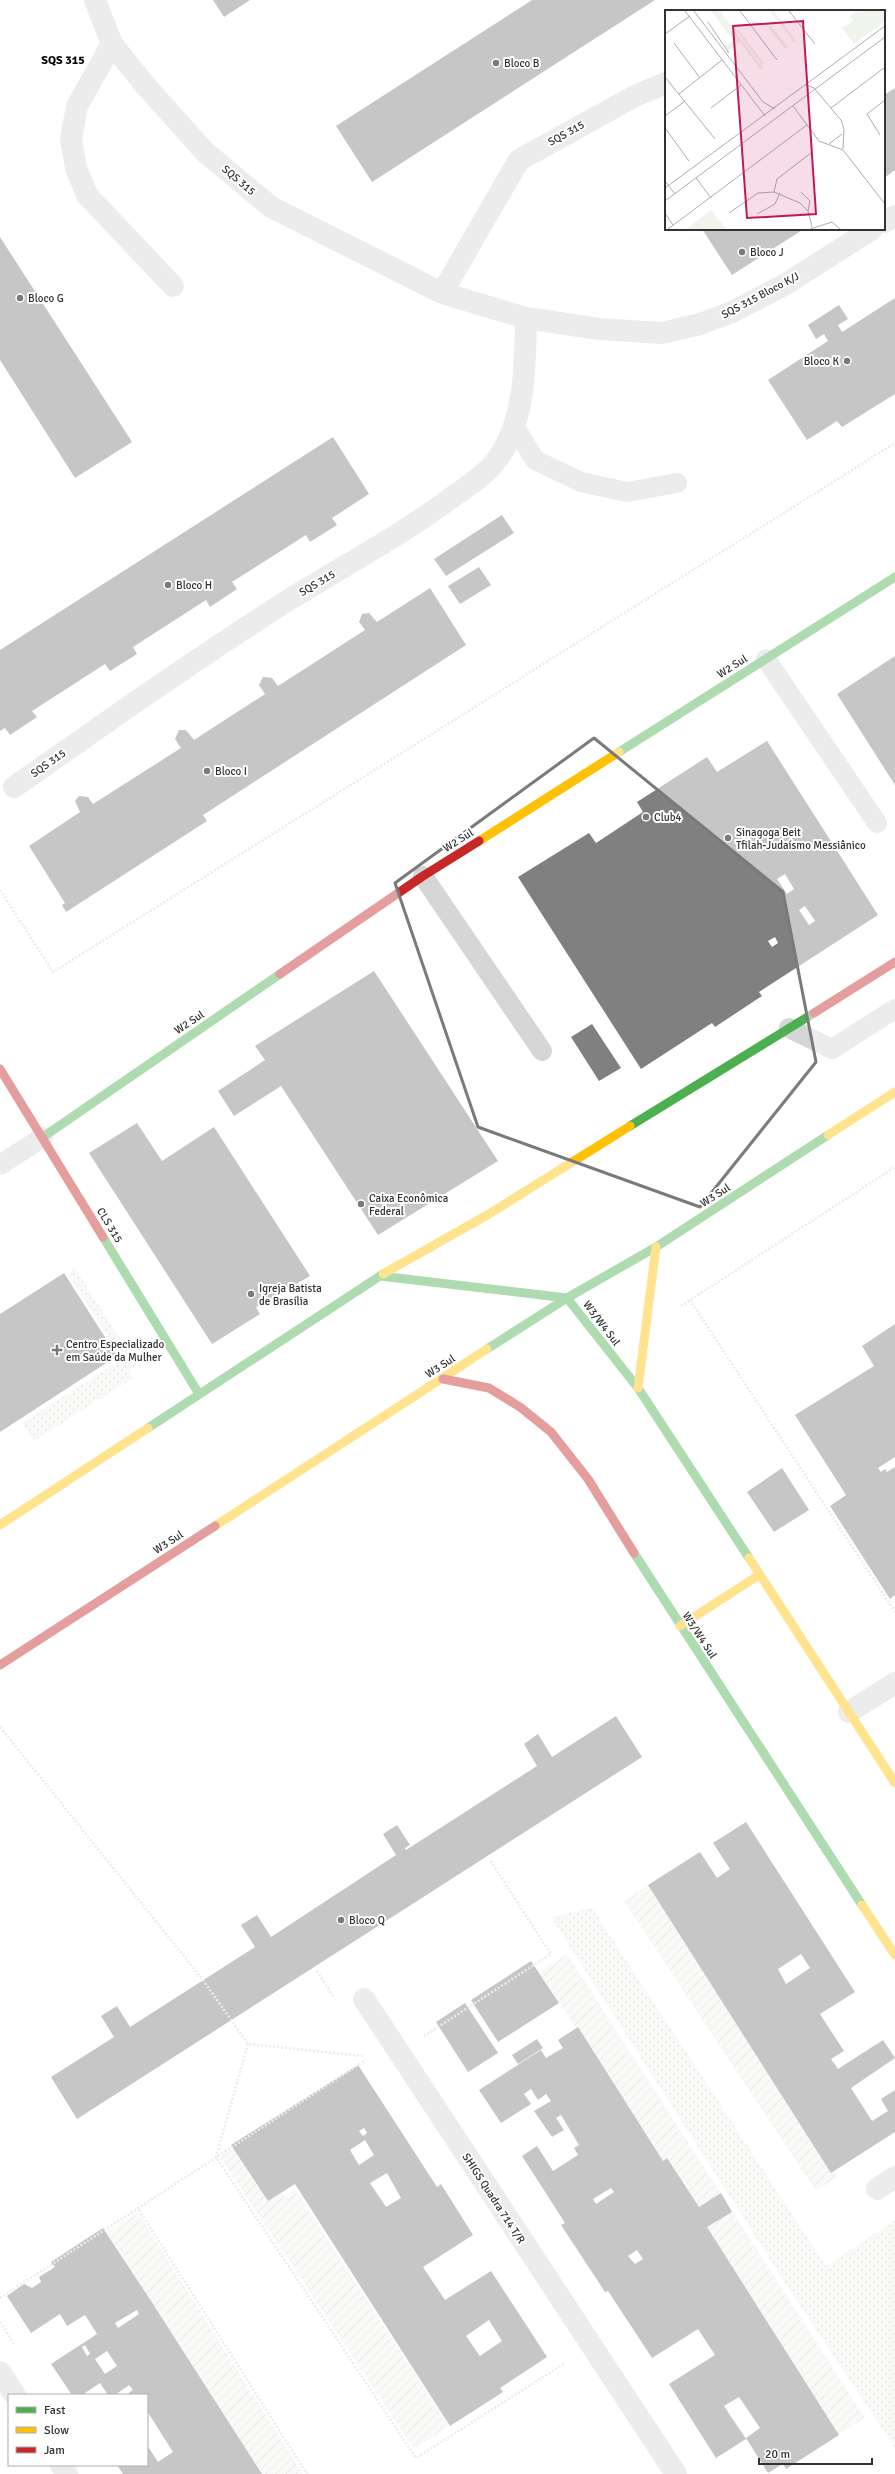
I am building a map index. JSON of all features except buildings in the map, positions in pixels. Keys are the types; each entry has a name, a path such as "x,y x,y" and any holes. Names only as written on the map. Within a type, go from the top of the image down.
{"main road":[{"name":"W2 Sul","path":"43,1137 423,876 895,577"},
{"path":"0,1525 380,1276 488,1214 895,962"},
{"name":"CLS 315","path":"0,1069 199,1394"},
{"name":"W3 Sul","path":"0,1665 568,1298 656,1247 895,1092"},
{"path":"638,1388 656,1247"},
{"path":"380,1276 568,1298"},
{"name":"W3/W4 Sul","path":"568,1298 638,1388 895,1783"},
{"name":"W3/W4 Sul","path":"443,1379 489,1388 520,1407 552,1432 588,1479 680,1626 895,1955"},
{"path":"680,1626 759,1575"},
{"path":"0,1659 16,1654"}],"street":[{"name":"SQS 315","path":"95,0 112,44 145,85 205,152 272,207 442,293 526,318 599,329 662,333"},
{"path":"112,44 77,106 71,139 76,168 87,195 173,286"},
{"name":"SQS 315","path":"442,293 518,160 635,96 665,83"},
{"path":"885,221 895,216"},
{"name":"SQS 315 Bloco K/J","path":"662,333 700,324 732,312 786,284 870,230"},
{"name":"SQS 315","path":"14,787 176,674 288,601 432,512 473,482 499,458 514,426 525,375 526,318"},
{"path":"849,1712 895,1683"},
{"name":"SHIGS Quadra 714 T/R","path":"364,1999 625,2397 673,2473"},
{"path":"0,2372 14,2394"}],"lane":[{"path":"514,426 535,460 581,482 627,492 677,483"},
{"path":"766,659 877,823"},
{"path":"423,876 542,1051"},
{"path":"789,1028 832,1049 895,1009"},
{"path":"0,1165 43,1137"}],"path":[{"path":"0,890 53,972 895,443"},
{"path":"645,1329 895,1167"},
{"path":"690,1300 895,1612"},
{"path":"0,1727 203,1980 248,2044 372,2057 216,2157 139,2210 0,2298"},
{"path":"423,2036 551,1954 490,1860"},
{"path":"248,2044 216,2157 416,2458 572,2359"},
{"path":"139,2210 307,2474"}],"highlighted area":[{"path":"594,738 783,892 816,1062 700,1207 478,1127 395,883"}],"shaded area":[{"path":"75,1268 137,1365 128,1370 133,1378 34,1441 22,1423 122,1359 68,1274"},
{"path":"650,1884 837,2177 816,2191 624,1901"},
{"path":"592,1908 826,2266 895,2220 895,2448 791,2292 551,1917"},
{"path":"567,1954 865,2418 838,2435 539,1971"},
{"path":"259,2132 252,2148 284,2196 295,2189 449,2426 414,2449 220,2157"},
{"path":"138,2213 303,2474 260,2474 107,2232"}],"traffic: fast":[{"path":"619,752 895,577"},
{"path":"43,1137 280,974"},
{"path":"630,1126 814,1013"},
{"path":"487,1349 567,1298 656,1247 828,1135"},
{"path":"103,1237 199,1394"},
{"path":"148,1428 383,1274"},
{"path":"380,1276 567,1298"},
{"path":"567,1298 638,1388 749,1558"},
{"path":"634,1553 862,1905"}],"traffic: slow":[{"path":"479,841 619,752"},
{"path":"828,1135 895,1092"},
{"path":"383,1274 489,1214 630,1126"},
{"path":"638,1388 656,1247"},
{"path":"215,1526 487,1349"},
{"path":"0,1525 148,1428"},
{"path":"749,1558 895,1783"},
{"path":"680,1626 759,1575"},
{"path":"862,1905 895,1955"}],"traffic: jam":[{"path":"280,974 423,876 479,841"},
{"path":"814,1013 895,962"},
{"path":"0,1069 103,1237"},
{"path":"443,1379 489,1388 520,1407 551,1432 588,1479 634,1553"},
{"path":"0,1665 215,1526"}],"place":[{"name":"Bloco B","path":"496,63"},
{"name":"Bloco J","path":"742,252"},
{"name":"Bloco G","path":"20,298"},
{"name":"Bloco K","path":"847,361"},
{"name":"Bloco H","path":"168,585"},
{"name":"Bloco I","path":"207,771"},
{"name":"Club4","path":"646,817"},
{"name":"Sinagoga Beit Tfilah-Judaísmo Messiânico","path":"728,838"},
{"name":"Caixa Econômica Federal","path":"361,1204"},
{"name":"Igreja Batista de Brasília","path":"251,1294"},
{"name":"Centro Especializado em Saúde da Mulher","path":"57,1350"},
{"name":"Bloco Q","path":"341,1920"}],"district":[{"name":"SQS 315","path":"63,60"}]}
